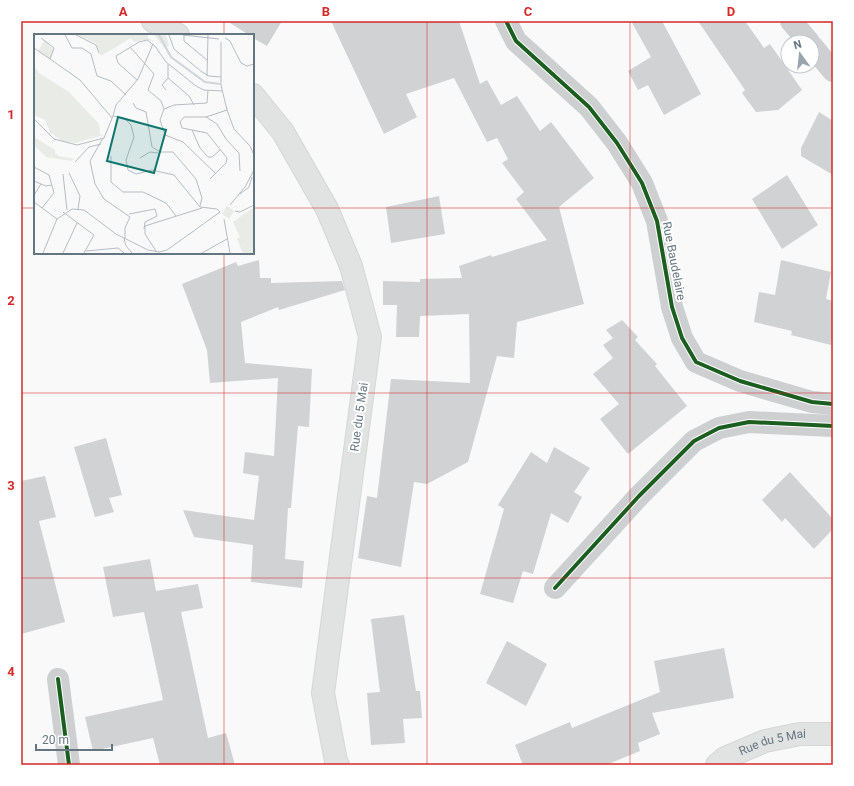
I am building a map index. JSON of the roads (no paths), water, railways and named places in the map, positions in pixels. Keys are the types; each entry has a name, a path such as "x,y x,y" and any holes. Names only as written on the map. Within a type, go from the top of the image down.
{"main road":[{"path":"153,21 176,34"},
{"name":"Rue du 5 Mai","path":"254,96 283,132 327,209 352,266 370,338 323,693 338,765"},
{"name":"Rue du 5 Mai","path":"717,765 726,758 765,741 800,734 833,734"}],"street":[{"name":"Rue Baudelaire","path":"506,21 516,41 589,107 617,143 642,183 657,221 672,307 682,338 696,362 740,381 812,402 833,404"},
{"path":"791,21 802,34"},
{"path":"820,56 833,71"},
{"path":"555,588 639,496 694,441 719,428 749,422 833,426"},
{"path":"58,679 70,765"}]}
